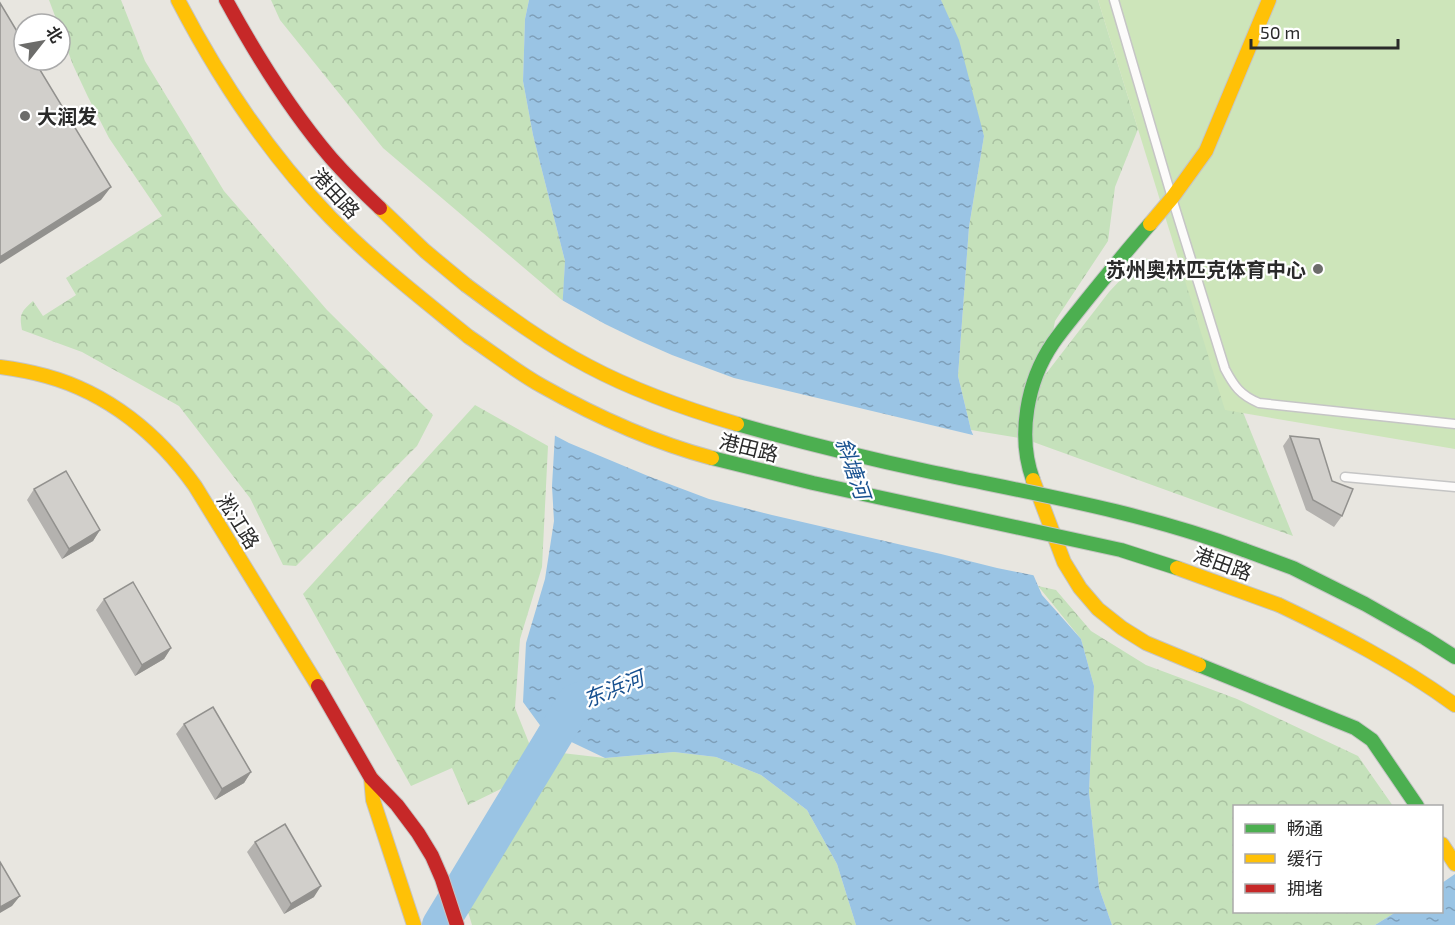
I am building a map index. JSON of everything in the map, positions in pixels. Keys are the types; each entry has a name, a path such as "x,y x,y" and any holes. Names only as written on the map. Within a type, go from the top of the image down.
{"main road":[{"name":"港田路","path":"178,0 197,37 254,125 302,187 356,243 469,337 540,384 596,415 651,438 741,466 1121,550 1173,566 1279,605 1343,635 1389,661 1455,705"},
{"name":"港田路","path":"226,0 244,34 284,96 328,155 380,209 466,285 518,325 568,356 633,387 738,425 843,453 1031,492 1161,522 1209,536 1293,568 1425,638 1455,657"},
{"path":"1269,0 1206,151 1172,198 1110,270 1052,344 1034,380 1026,412 1025,440 1031,474 1064,562 1080,588 1098,609 1146,643 1355,728 1372,740 1416,805"},
{"name":"淞江路","path":"0,367 56,378 79,387 128,415 172,455 208,506 336,715 371,778 397,805 432,856 457,925"},
{"name":"淞江路","path":"371,778 373,800 414,925"},
{"path":"1443,846 1455,864"}],"lane":[{"path":"1114,0 1225,369 1234,385 1246,398 1258,403 1455,424"},
{"path":"1345,477 1455,487"}],"green space":[{"path":"49,0 121,0 145,61 224,191 327,310 433,415 417,446 296,566 283,565 250,498 179,406 82,352 22,330 22,314 33,301 43,316 76,295 66,278 162,216 109,138 73,65 72,12 54,12"},
{"path":"271,0 529,0 525,19 523,81 533,135 565,261 563,301 383,148 280,20"},
{"path":"941,0 1098,0 1138,129 1115,187 1108,241 1055,321 1045,375 1109,292 1141,258 1168,262 1188,276 1293,536 1025,439 971,430 958,376 969,227 984,136"},
{"name":"苏州奥林匹克体育中心","path":"1098,0 1455,0 1455,449 1225,410"},
{"path":"475,405 548,446 542,567 520,639 515,708 531,748 517,781 468,805 452,768 411,786 303,594"},
{"path":"1038,586 1056,590 1091,631 1146,665 1237,699 1358,756 1392,805 1233,805 1233,913 1394,913 1375,925 1112,925 1099,888 1089,792 1094,686 1081,639"},
{"path":"674,752 716,757 761,775 807,810 837,864 856,925 472,925 466,905 562,753 605,758"}],"water":[{"name":"斜塘河","path":"529,0 941,0 959,40 984,136 969,227 958,376 971,430 1042,595 1081,639 1094,686 1089,792 1099,888 1112,925 856,925 837,864 807,810 761,775 716,757 674,752 605,758 542,728 523,702 526,643 545,579 554,521 552,486 565,261 533,135 523,81 525,19"},
{"path":"1455,874 1455,925 1375,925 1394,913 1443,913 1443,882"}],"pier":[{"path":"560,299 638,340 734,378 977,436 1037,576 709,499 648,476 552,434"}],"building":[{"name":"大润发","path":"0,3 12,23 12,72 41,72 111,187 0,257"},
{"path":"1290,436 1319,439 1332,481 1353,489 1342,516 1313,500"},
{"path":"66,471 100,530 69,549 34,489"},
{"path":"133,582 171,648 142,665 104,599"},
{"path":"213,707 251,772 222,789 184,724"},
{"path":"285,824 321,886 291,904 255,842"},
{"path":"0,862 20,896 0,907"}],"waterway":[{"name":"东浜河","path":"440,925 575,702 586,698"}],"traffic: fast":[{"path":"1033,480 1028,463 1025,427 1031,391 1044,358 1069,322 1150,224"},
{"path":"737,424 882,461 1128,514 1244,550"},
{"path":"712,458 813,483 1121,550 1177,568"},
{"path":"1244,550 1293,568 1365,604 1455,657"},
{"path":"1199,665 1355,728 1372,740 1416,805"}],"traffic: slow":[{"path":"178,0 210,58 246,114 307,193 363,249 469,337"},
{"path":"1150,224 1206,151 1269,0"},
{"path":"380,208 425,251 466,285"},
{"path":"466,285 540,338 588,366 661,399 737,424"},
{"path":"469,337 533,381 582,408 646,436 712,458"},
{"path":"0,367 46,376 90,393 130,418 165,449 195,486 318,686"},
{"path":"1033,480 1064,562 1080,588 1098,609 1146,643 1199,665"},
{"path":"1177,568 1279,605"},
{"path":"1279,605 1369,651 1455,705"},
{"path":"371,778 373,800 414,925"},
{"path":"1443,846 1455,864"}],"traffic: jam":[{"path":"226,0 262,62 316,140 380,208"},
{"path":"318,686 371,778 397,805 432,856 457,925"}],"place":[{"name":"大润发","path":"25,116"},
{"name":"苏州奥林匹克体育中心","path":"1318,269"}]}
